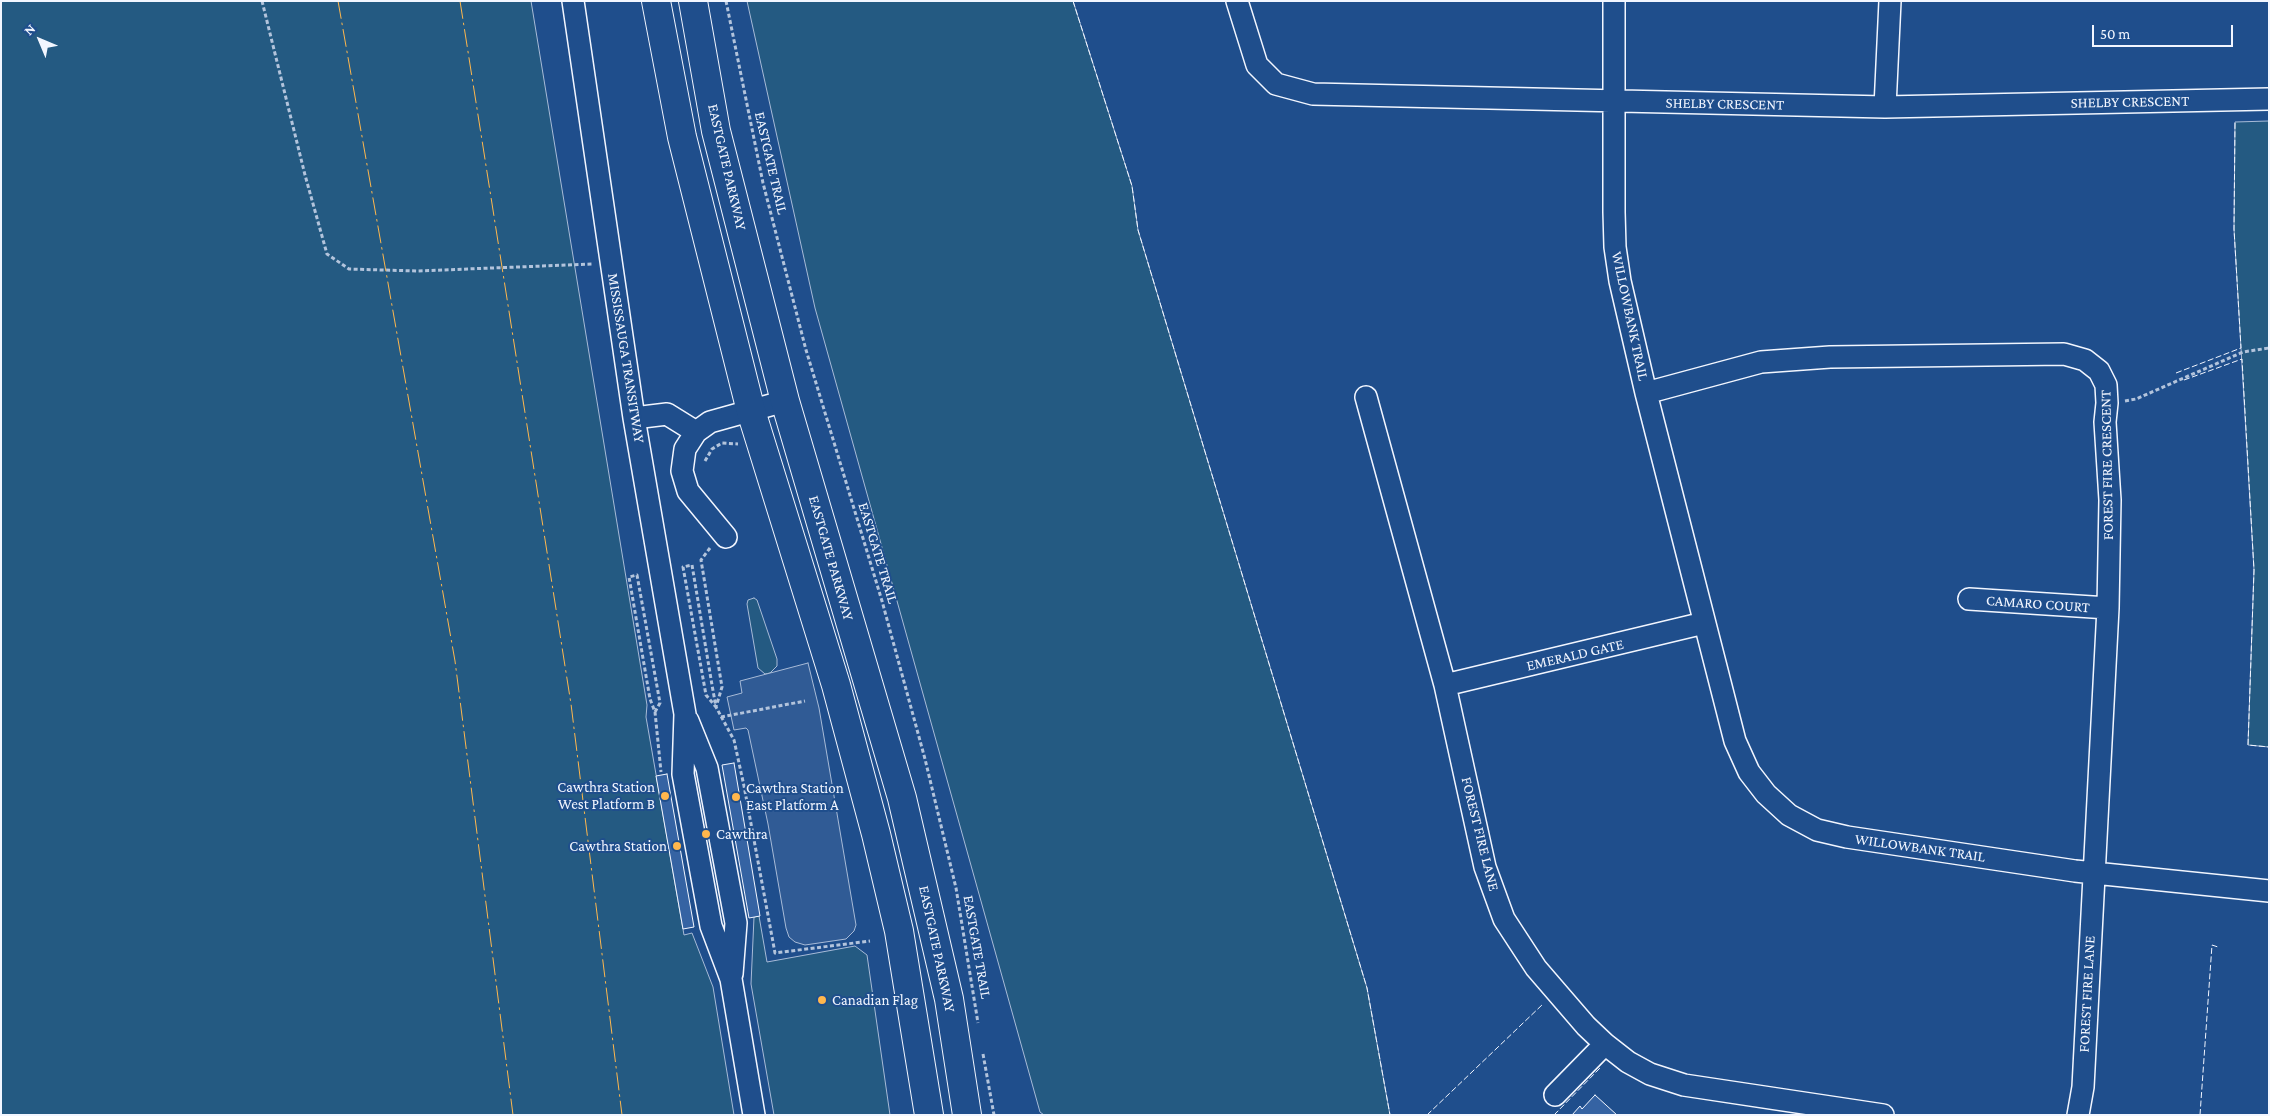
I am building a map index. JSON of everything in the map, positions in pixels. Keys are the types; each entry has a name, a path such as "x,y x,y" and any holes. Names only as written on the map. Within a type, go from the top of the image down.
{"main road":[{"name":"EASTGATE PARKWAY","path":"656,1 682,138 762,449 799,561 836,685 876,834 899,931 929,1115"},
{"name":"EASTGATE PARKWAY","path":"693,1 716,131 784,401 902,798 949,999 967,1115"}],"street":[{"name":"MISSISSAUGA TRANSITWAY","path":"573,1 634,418 685,714 683,774 711,926 731,979 754,1115"},
{"name":"SHELBY CRESCENT","path":"1237,1 1257,65 1276,84 1313,94 1885,107 2269,100"},
{"name":"WILLOWBANK TRAIL","path":"1614,1 1615,247 1620,281 1704,623 1735,740 1749,772 1766,794 1790,815 1817,830 1847,837 2094,873 2269,892"},
{"path":"1885,107 1890,1"},
{"name":"FOREST FIRE CRESCENT","path":"1646,393 1761,362 1830,357 2064,354 2085,360 2099,371 2106,385 2105,422 2110,500 2108,608 2094,873"},
{"name":"FOREST FIRE LANE","path":"1366,397 1445,685 1485,867 1504,919 1536,968 1586,1026 1605,1044 1628,1062 1650,1074 1684,1085 1883,1115"},
{"path":"719,542 688,491 682,471 684,449 696,432 710,422 784,401"},
{"path":"634,418 667,414 696,432"},
{"name":"CAMARO COURT","path":"1969,599 2108,608"},
{"name":"EMERALD GATE","path":"1445,685 1704,623"},
{"name":"FOREST FIRE LANE","path":"2078,1115 2082,1088 2094,873"},
{"path":"1555,1095 1605,1044"}],"path":[{"path":"262,1 305,176 328,254 349,269 417,271 612,264"},
{"name":"EASTGATE TRAIL","path":"726,1 763,184 806,350 882,601 925,759 956,888 978,1024"},
{"path":"2107,403 2136,399 2243,352 2269,348"},
{"path":"704,464 712,449 722,443 733,443 743,446"},
{"path":"716,707 722,687 700,560 719,542"},
{"path":"716,707 692,565 683,567 706,695 716,707 734,740 774,953 870,941"},
{"path":"655,712 660,703 637,575 629,576 650,700 655,712 662,775"},
{"path":"721,716 804,700"},
{"path":"982,1051 994,1115"}],"shaded area":[{"path":"1,1 531,1 647,705 646,717 684,935 692,933 713,987 734,1115 1,1115"},
{"path":"747,1 1073,1 1132,186 1138,230 1367,988 1390,1115 1044,1115 1040,1112 815,308"},
{"path":"2269,121 2269,747 2248,745 2254,570 2234,229 2235,122"},
{"path":"754,598 757,600 777,659 777,666 770,673 765,674 758,668 747,604 748,600"},
{"path":"808,663 819,708 856,925 854,931 846,939 805,945 795,942 789,937 786,928 768,824 748,730 746,728 734,730 727,697 742,693 740,681"},
{"path":"759,916 767,962 855,946 867,955 890,1115 774,1115 751,984 754,917"}],"building":[{"path":"734,763 760,916 749,918 722,765"},
{"path":"667,774 694,927 683,929 656,776"},
{"path":"1595,1095 1617,1115 1572,1115 1580,1106 1582,1109"}],"fence":[{"path":"1073,1 1132,186 1138,230 1367,988 1390,1115"},
{"path":"2176,373 2241,348 2234,229 2235,122"},
{"path":"2184,380 2242,359 2254,570 2248,745 2269,747"},
{"path":"2200,1115 2212,945 2218,947"},
{"path":"1427,1115 1543,1004"},
{"path":"1554,1115 1600,1068"}],"power":[{"path":"338,1 455,661 513,1115"},
{"path":"460,1 571,704 622,1115"}],"place":[{"name":"Cawthra Station West Platform B","path":"665,796"},
{"name":"Cawthra Station East Platform A","path":"736,797"},
{"name":"Cawthra","path":"706,834"},
{"name":"Cawthra Station","path":"677,846"},
{"name":"Canadian Flag","path":"822,1000"}]}
